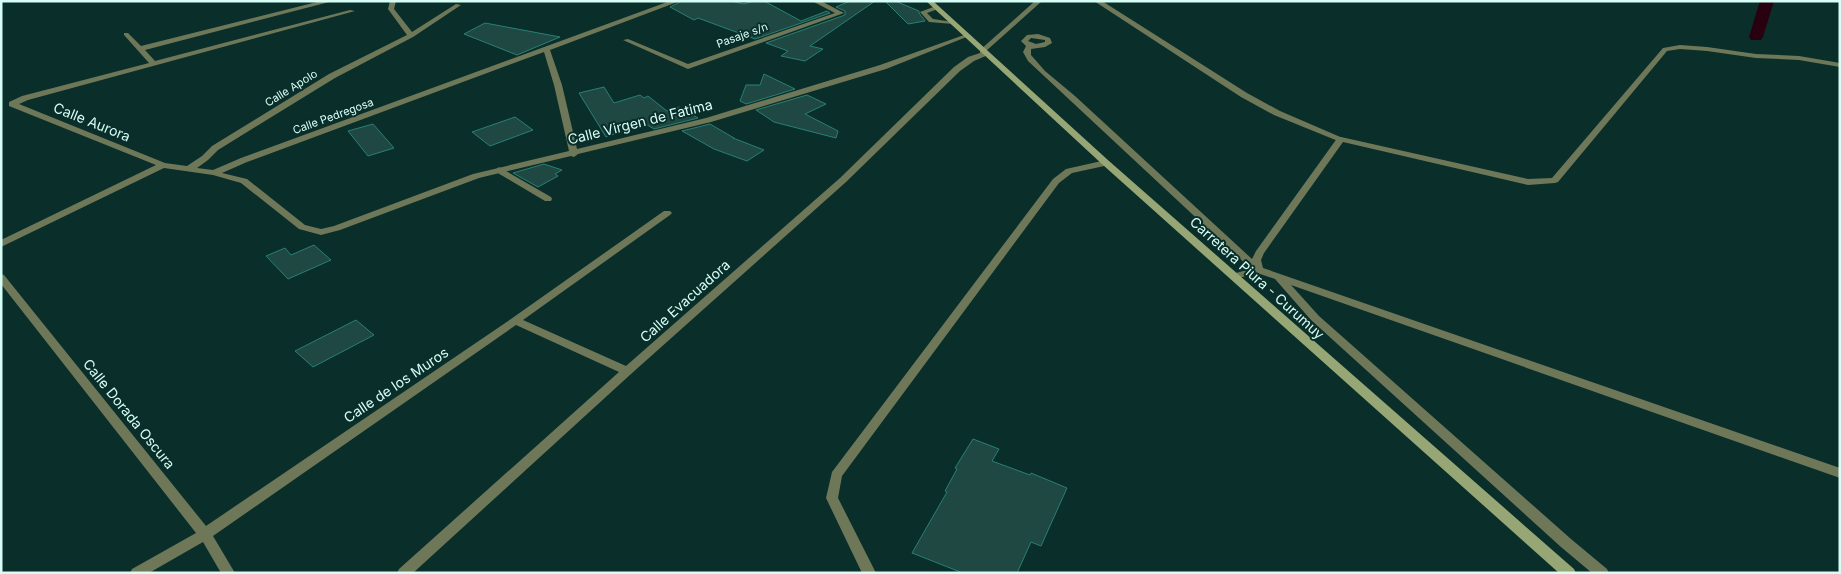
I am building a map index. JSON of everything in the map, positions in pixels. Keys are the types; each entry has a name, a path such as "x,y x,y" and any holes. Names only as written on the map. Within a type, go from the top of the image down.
{"main road":[{"name":"Carretera Piura - Curumuy","path":"933,5 1106,163 1569,573"}],"street":[{"path":"139,49 330,1"},
{"path":"393,1 391,9 411,36"},
{"name":"Calle Pedregosa","path":"214,174 244,160 677,1"},
{"name":"Pasaje s/n","path":"626,40 688,67 841,14 814,1"},
{"name":"Calle Evacuadora","path":"404,573 627,371 843,180 957,69 983,52 1039,1"},
{"path":"1097,1 1244,95 1277,113 1341,139 1528,182 1556,180 1665,49 1680,47 1707,49 1840,65"},
{"name":"Calle Apolo","path":"190,169 206,158 215,148 332,76 411,36 458,5"},
{"path":"126,34 154,64 352,11"},
{"name":"Calle Virgen de Fatima","path":"214,174 244,181 302,227 321,232 337,228 476,176 574,154 718,117 883,68 966,36"},
{"path":"1030,45 1026,50 1026,55 1032,61 1258,270 1840,473"},
{"path":"546,49 558,85 574,154"},
{"name":"Calle Aurora","path":"154,64 24,98 12,104 163,165"},
{"path":"1258,270 1256,260 1260,253 1341,139"},
{"path":"869,573 832,498 836,475 1056,182 1069,171 1106,163"},
{"path":"1,244 163,165 214,174"},
{"path":"499,170 548,199"},
{"name":"Calle de los Muros","path":"136,573 205,534 515,321 667,213"},
{"path":"1235,276 1258,270"},
{"name":"Calle Dorada Oscura","path":"1,278 205,534 228,573"},
{"path":"1279,278 1316,318 1566,543 1602,573"},
{"path":"515,321 627,371"}],"building":[{"path":"682,1 731,1 744,4 764,1 801,21 827,11 830,13 755,39 698,18 694,20 670,7"},
{"path":"850,1 875,1 810,46 823,49 805,61 781,56 788,51 766,43 845,15 845,11 836,7"},
{"path":"885,1 895,1 919,11 925,21 908,24"},
{"path":"485,23 560,37 517,55 464,34"},
{"path":"764,74 795,89 746,104 740,101 746,85 760,85"},
{"path":"604,87 614,103 640,95 644,98 648,96 667,111 679,107 698,118 654,129 644,123 606,137 579,93"},
{"path":"807,95 826,104 805,114 838,131 836,138 774,122 756,110"},
{"path":"515,117 533,130 490,146 472,132"},
{"path":"373,124 394,148 368,156 348,131"},
{"path":"710,124 733,138 764,150 747,161 714,149 682,131"},
{"path":"544,164 562,170 555,174 558,176 538,187 513,173"},
{"path":"314,245 331,260 288,279 266,256 285,248 291,255"},
{"path":"356,320 374,335 313,367 295,351"},
{"path":"973,439 999,449 992,461 1030,475 1031,473 1067,488 1041,546 1031,542 1017,573 963,573 912,553 947,492 945,491 957,469 955,468"}],"waterway":[{"path":"1756,37 1767,1"}]}
